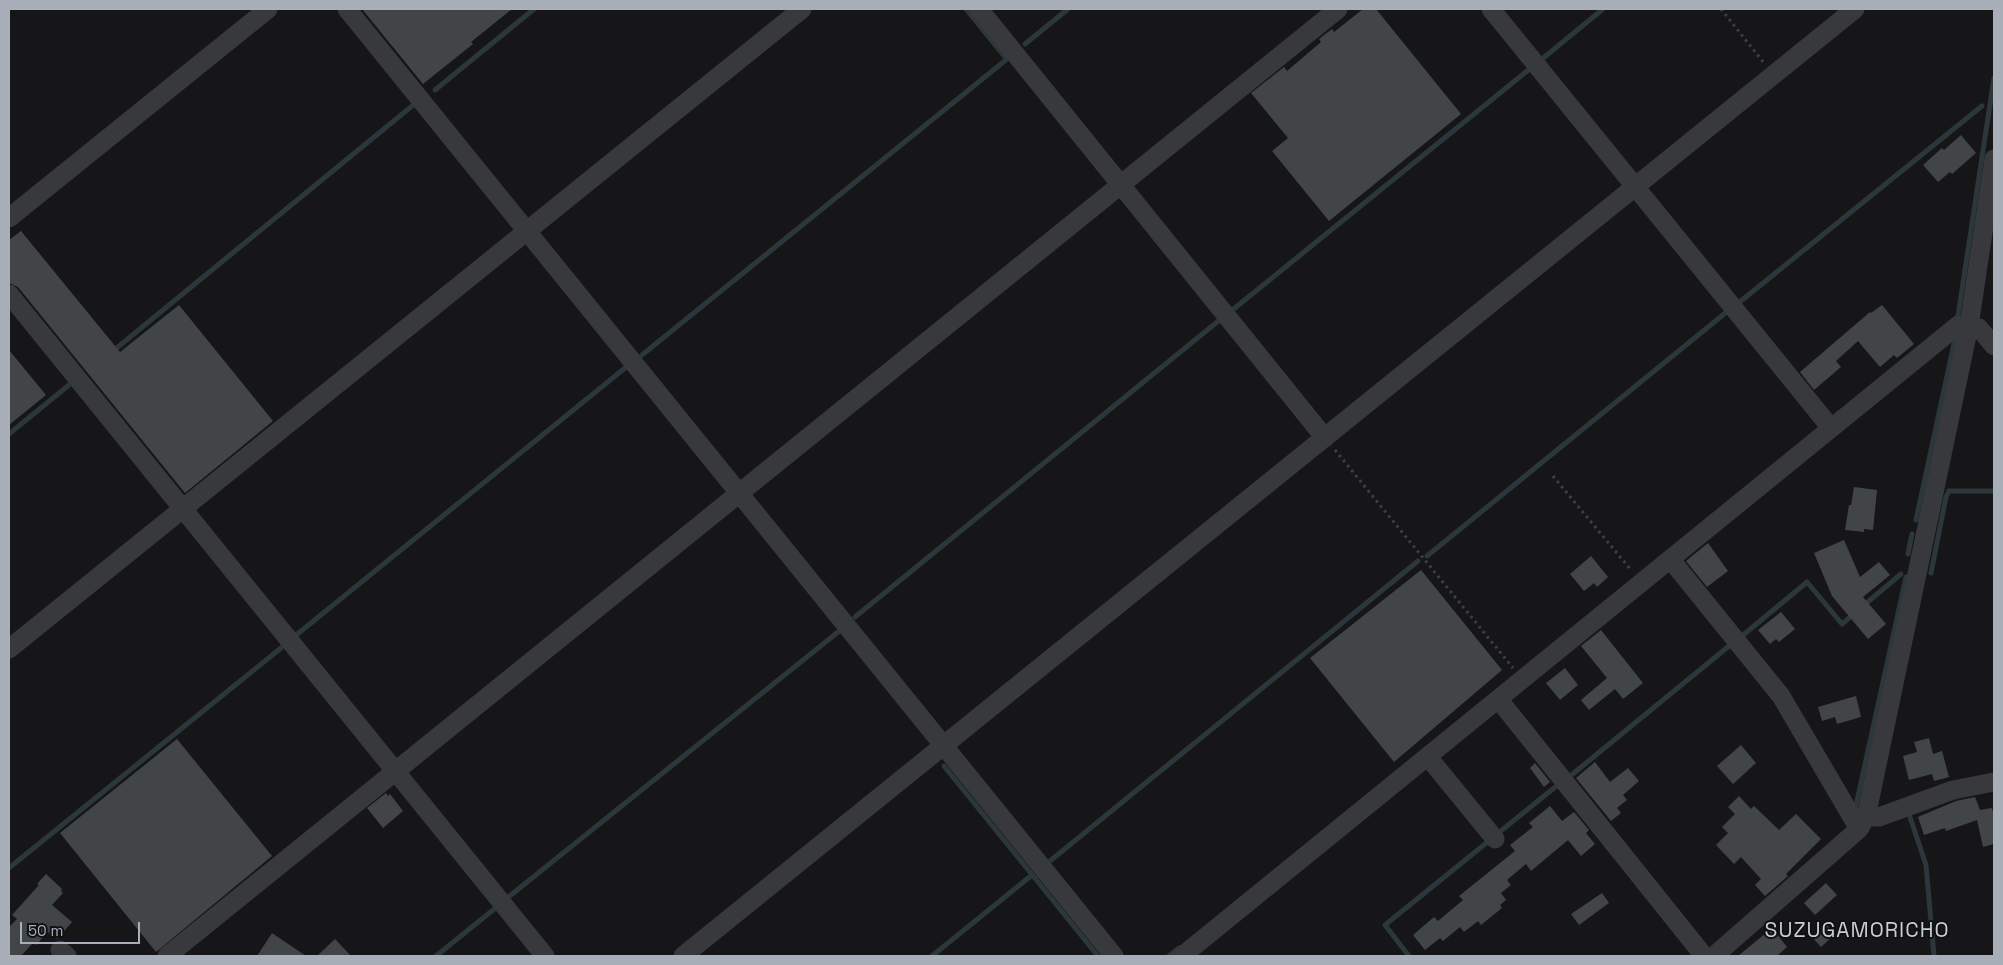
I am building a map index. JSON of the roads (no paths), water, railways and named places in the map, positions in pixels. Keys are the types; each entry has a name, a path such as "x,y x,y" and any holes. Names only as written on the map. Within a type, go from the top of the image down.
{"street":[{"path":"9,218 268,9"},
{"path":"347,9 1114,956"},
{"path":"9,649 802,9"},
{"path":"978,9 1325,438"},
{"path":"167,956 1338,9"},
{"path":"1491,9 1831,428"},
{"path":"683,956 1854,9"},
{"path":"1863,823 1969,326 1994,159"},
{"path":"9,294 545,956"},
{"path":"1182,956 1428,758 1957,326 1979,328 1994,346"},
{"path":"1670,560 1781,696 1863,823"},
{"path":"1499,700 1704,956"},
{"path":"1428,758 1495,839"},
{"path":"1714,956 1863,823 1953,790 1994,782"}],"waterway":[{"path":"435,90 534,9"},
{"path":"966,9 1005,57"},
{"path":"1025,44 1068,9"},
{"path":"1542,59 1603,9"},
{"path":"642,355 1007,59"},
{"path":"1230,312 1532,67"},
{"path":"1954,320 1958,316 1994,78"},
{"path":"113,351 412,106"},
{"path":"1736,305 1982,106"},
{"path":"1427,556 1729,310"},
{"path":"855,617 1222,318"},
{"path":"1916,520 1955,339"},
{"path":"295,636 625,368"},
{"path":"9,434 69,385"},
{"path":"1931,573 1946,497 1949,491 1994,491"},
{"path":"1908,554 1912,534"},
{"path":"1050,861 1418,561"},
{"path":"1863,606 1901,574"},
{"path":"1855,810 1906,577"},
{"path":"1742,636 1807,582 1842,624 1855,613"},
{"path":"506,899 838,632"},
{"path":"1569,777 1729,646"},
{"path":"9,868 281,648"},
{"path":"944,766 1098,956"},
{"path":"1497,834 1559,784"},
{"path":"1909,814 1926,865 1934,956"},
{"path":"1409,956 1385,925 1490,840"},
{"path":"932,956 1032,875"},
{"path":"436,956 498,906"},
{"path":"1169,956 1179,948"}],"district":[{"name":"SUZUGAMORICHO","path":"1857,931"}]}
